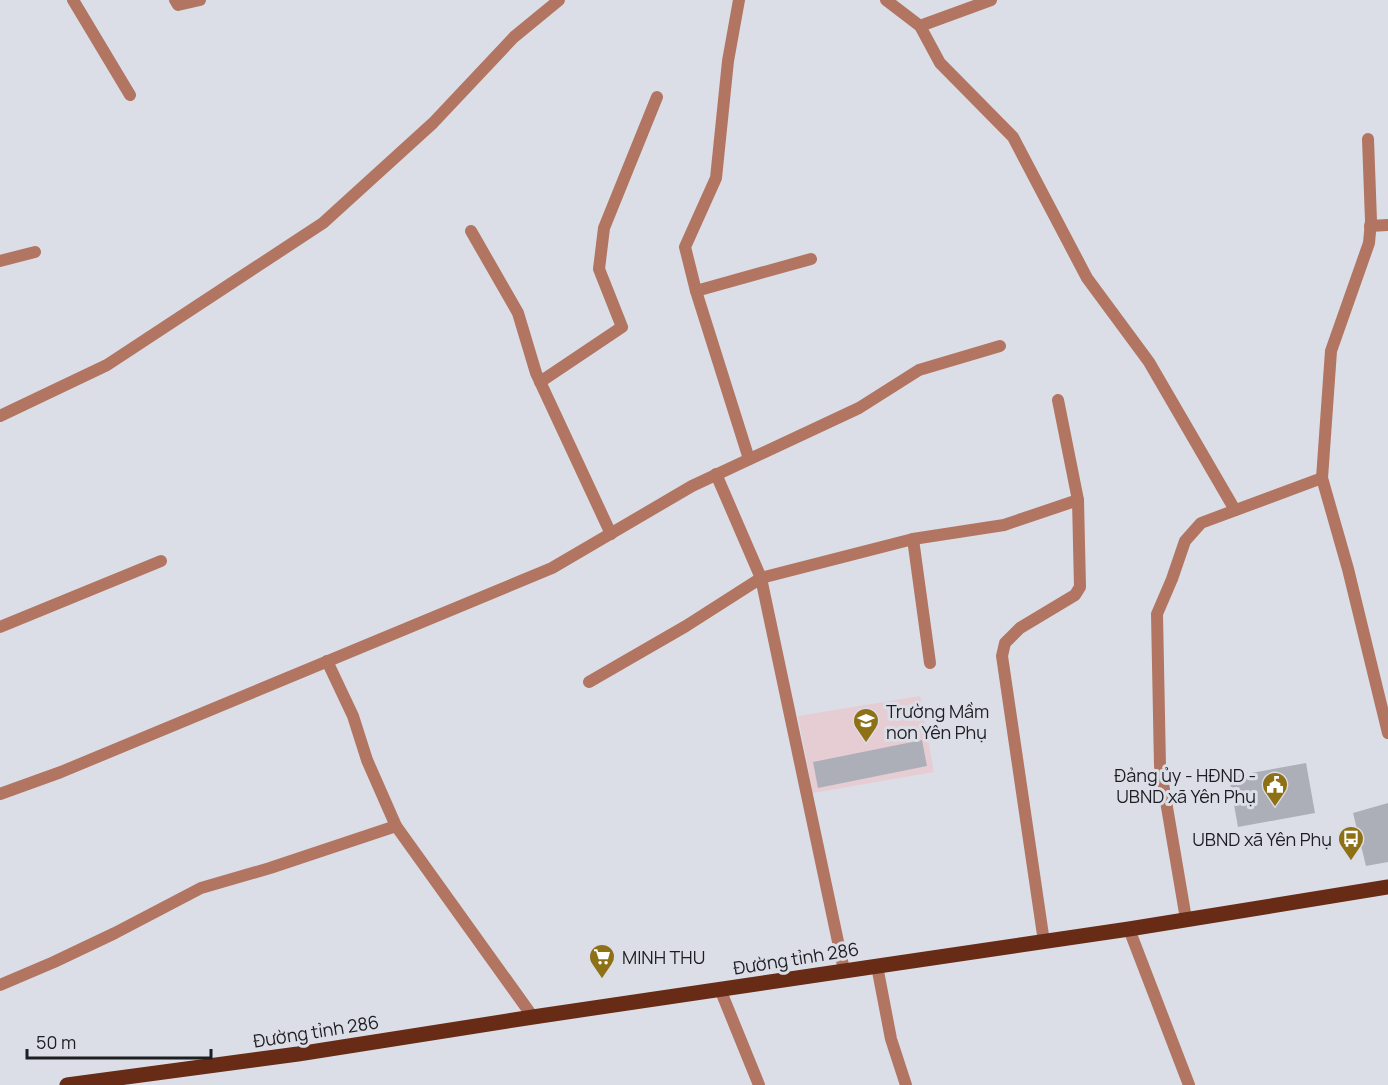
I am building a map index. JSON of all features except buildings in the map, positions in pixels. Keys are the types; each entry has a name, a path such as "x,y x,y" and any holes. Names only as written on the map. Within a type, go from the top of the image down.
{"main road":[{"name":"Đường tỉnh 286","path":"67,1085 298,1054 844,970 1129,929 1388,887"}],"street":[{"path":"73,0 130,95"},
{"path":"176,0 178,5 200,0"},
{"path":"0,416 107,365 323,223 433,123 514,38 559,0"},
{"path":"739,0 728,61 716,178 685,247 696,291 749,459"},
{"path":"886,0 920,26 940,63 1013,137 1087,278 1149,362 1234,510"},
{"path":"920,26 991,0"},
{"path":"540,382 622,327 599,269 604,228 657,97"},
{"path":"1368,140 1369,243 1331,351 1322,478 1348,569 1388,733"},
{"path":"1370,226 1388,225"},
{"path":"471,231 518,313 531,361 611,534"},
{"path":"0,261 35,252"},
{"path":"696,291 811,259"},
{"path":"0,794 61,772 552,568 692,486 859,408 919,370 1000,346"},
{"path":"1044,942 1002,656 1005,643 1020,628 1075,595 1080,587 1078,500 1058,400"},
{"path":"717,474 761,578 844,970"},
{"path":"1186,919 1160,766 1157,614 1185,541 1201,523 1322,478"},
{"path":"589,682 686,626 761,578 913,539 1004,525 1078,500"},
{"path":"913,539 930,663"},
{"path":"0,627 161,561"},
{"path":"327,661 353,716 367,760 396,826 533,1017"},
{"path":"0,985 115,933 201,888 270,868 396,826"},
{"path":"1129,929 1189,1085"},
{"path":"877,966 891,1039 906,1085"},
{"path":"720,989 759,1085"}],"shaded area":[{"name":"Trường Mầm non Yên Phụ","path":"920,696 934,772 813,793 798,716"}],"place":[{"name":"Trường Mầm non Yên Phụ","path":"866,744"},
{"name":"Đảng ủy - HĐND - UBND xã Yên Phụ","path":"1275,808"},
{"name":"UBND xã Yên Phụ","path":"1351,862"},
{"name":"MINH THU","path":"602,980"}]}
